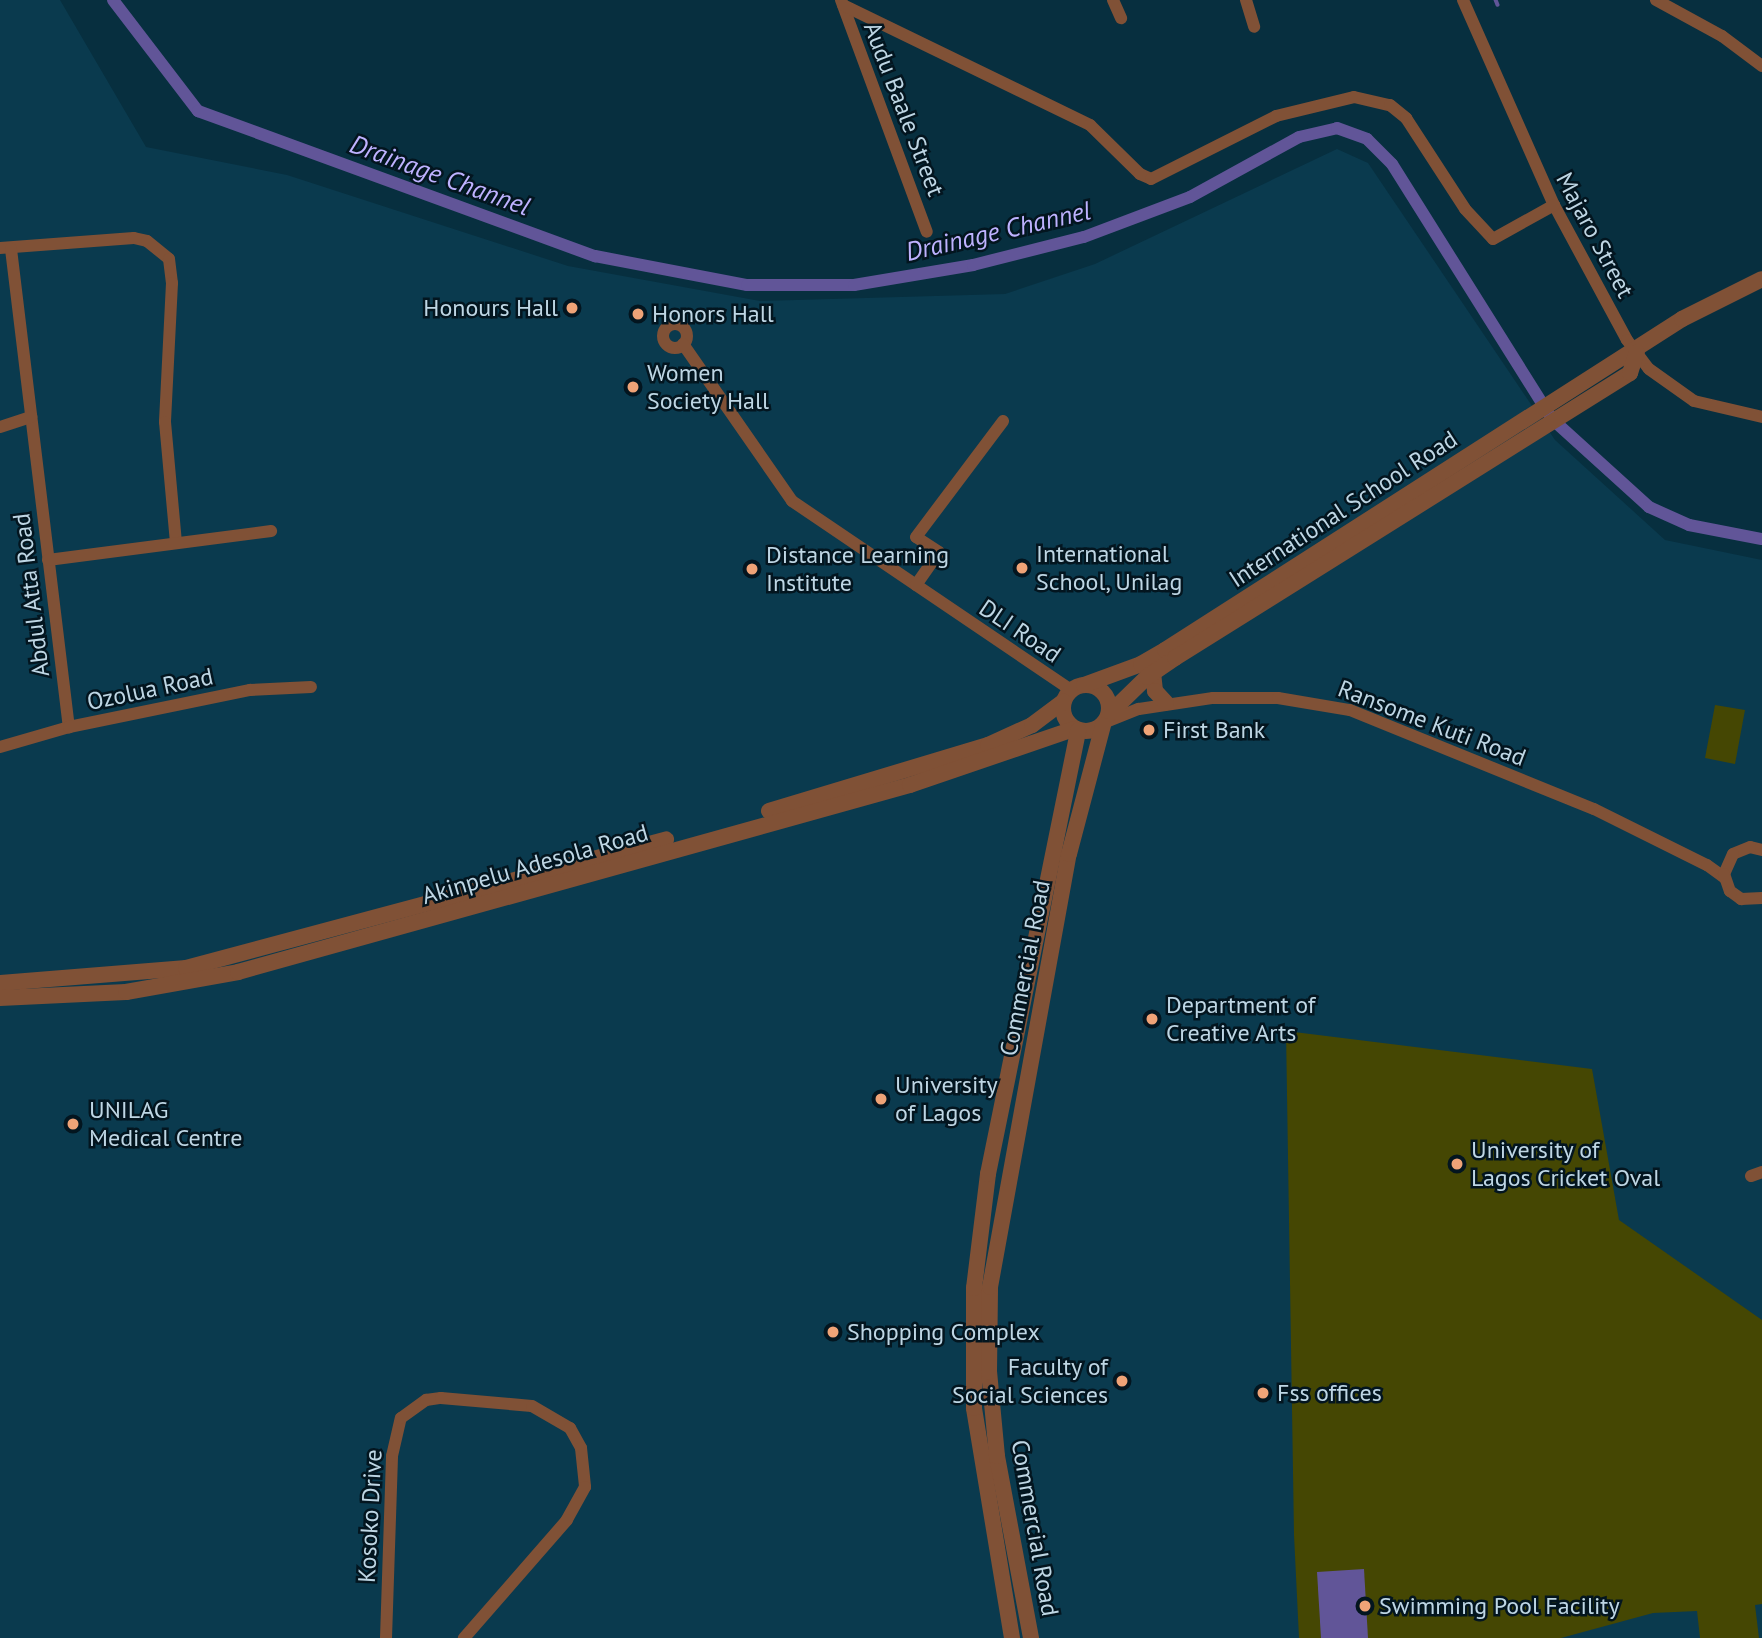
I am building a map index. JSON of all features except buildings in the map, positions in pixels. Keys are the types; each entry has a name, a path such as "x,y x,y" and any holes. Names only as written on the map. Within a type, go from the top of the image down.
{"street":[{"path":"1113,0 1121,18"},
{"path":"1246,0 1254,27"},
{"name":"Majaro Street","path":"1464,0 1554,205 1637,352 1662,380 1694,401 1762,417"},
{"path":"1656,0 1722,36 1762,66"},
{"path":"842,2 1090,125 1140,174 1152,180 1276,116 1354,97 1390,105 1406,118 1430,148 1465,209 1493,239 1554,205"},
{"name":"Audu Baale Street","path":"842,2 928,232"},
{"path":"5,248 134,238 147,241 169,259 172,284 165,422 176,542"},
{"name":"Abdul Atta Road","path":"5,248 31,417 69,727"},
{"name":"International School Road","path":"1106,720 1153,672 1542,428 1619,359 1637,352 1682,319 1762,279"},
{"name":"DLI Road","path":"683,344 792,501 1073,692"},
{"name":"International School Road","path":"1073,692 1141,664 1165,650 1531,415 1630,373 1637,352"},
{"path":"0,427 31,417"},
{"path":"916,585 939,552 916,537 1003,421"},
{"path":"48,560 271,531"},
{"path":"1153,672 1155,691 1166,703"},
{"name":"Ozolua Road","path":"0,747 69,727 250,690 311,687"},
{"path":"1076,729 1063,712 1073,692 1105,693 1106,720"},
{"name":"Akinpelu Adesola Road","path":"0,983 96,979 186,968 371,922 933,764 1010,736 1073,692"},
{"name":"Ransome Kuti Road","path":"1106,720 1166,703 1278,698 1350,710 1594,808 1707,864 1725,878 1741,899 1762,898"},
{"name":"Akinpelu Adesola Road","path":"0,998 126,992 237,972 910,785 1106,720"},
{"name":"Commercial Road","path":"1031,1638 997,1456 989,1372 990,1287 1069,854 1106,720"},
{"name":"Commercial Road","path":"1012,1638 974,1408 974,1288 988,1174 1076,729"},
{"path":"1725,878 1726,865 1733,854 1750,847 1762,850"},
{"name":"Kosoko Drive","path":"387,1637 392,1456 401,1418 426,1400 441,1398 532,1406 570,1429 581,1448 585,1487 567,1520 464,1638"}],"shaded area":[{"name":"University of Lagos","path":"0,0 60,0 146,147 287,175 568,266 760,301 1005,294 1095,264 1337,149 1368,163 1555,440 1665,540 1762,560 1762,1638 0,1638"},
{"path":"1715,705 1745,710 1735,764 1705,758"},
{"path":"1286,1031 1592,1069 1619,1220 1762,1320 1762,1604 1755,1605 1759,1638 1700,1638 1697,1611 1653,1613 1561,1638 1299,1638 1294,1535"},
{"path":"1364,1569 1368,1638 1321,1638 1317,1572"}],"waterway":[{"name":"Drainage Channel","path":"113,0 198,111 595,256 747,285 854,285 973,265 1084,237 1190,197 1299,137 1337,128 1367,139 1392,164 1552,419 1649,507 1689,525 1762,539"},
{"path":"1496,0 1498,5"}],"place":[{"name":"Honours Hall","path":"572,308"},
{"name":"Honors Hall","path":"638,314"},
{"name":"Women Society Hall","path":"633,387"},
{"name":"International School, Unilag","path":"1022,568"},
{"name":"Distance Learning Institute","path":"752,569"},
{"name":"First Bank","path":"1149,730"},
{"name":"Department of Creative Arts","path":"1152,1019"},
{"name":"University of Lagos","path":"881,1099"},
{"name":"UNILAG Medical Centre","path":"73,1124"},
{"name":"University of Lagos Cricket Oval","path":"1457,1164"},
{"name":"Shopping Complex","path":"833,1332"},
{"name":"Faculty of Social Sciences","path":"1122,1381"},
{"name":"Fss offices","path":"1263,1393"},
{"name":"Swimming Pool Facility","path":"1365,1606"}]}
